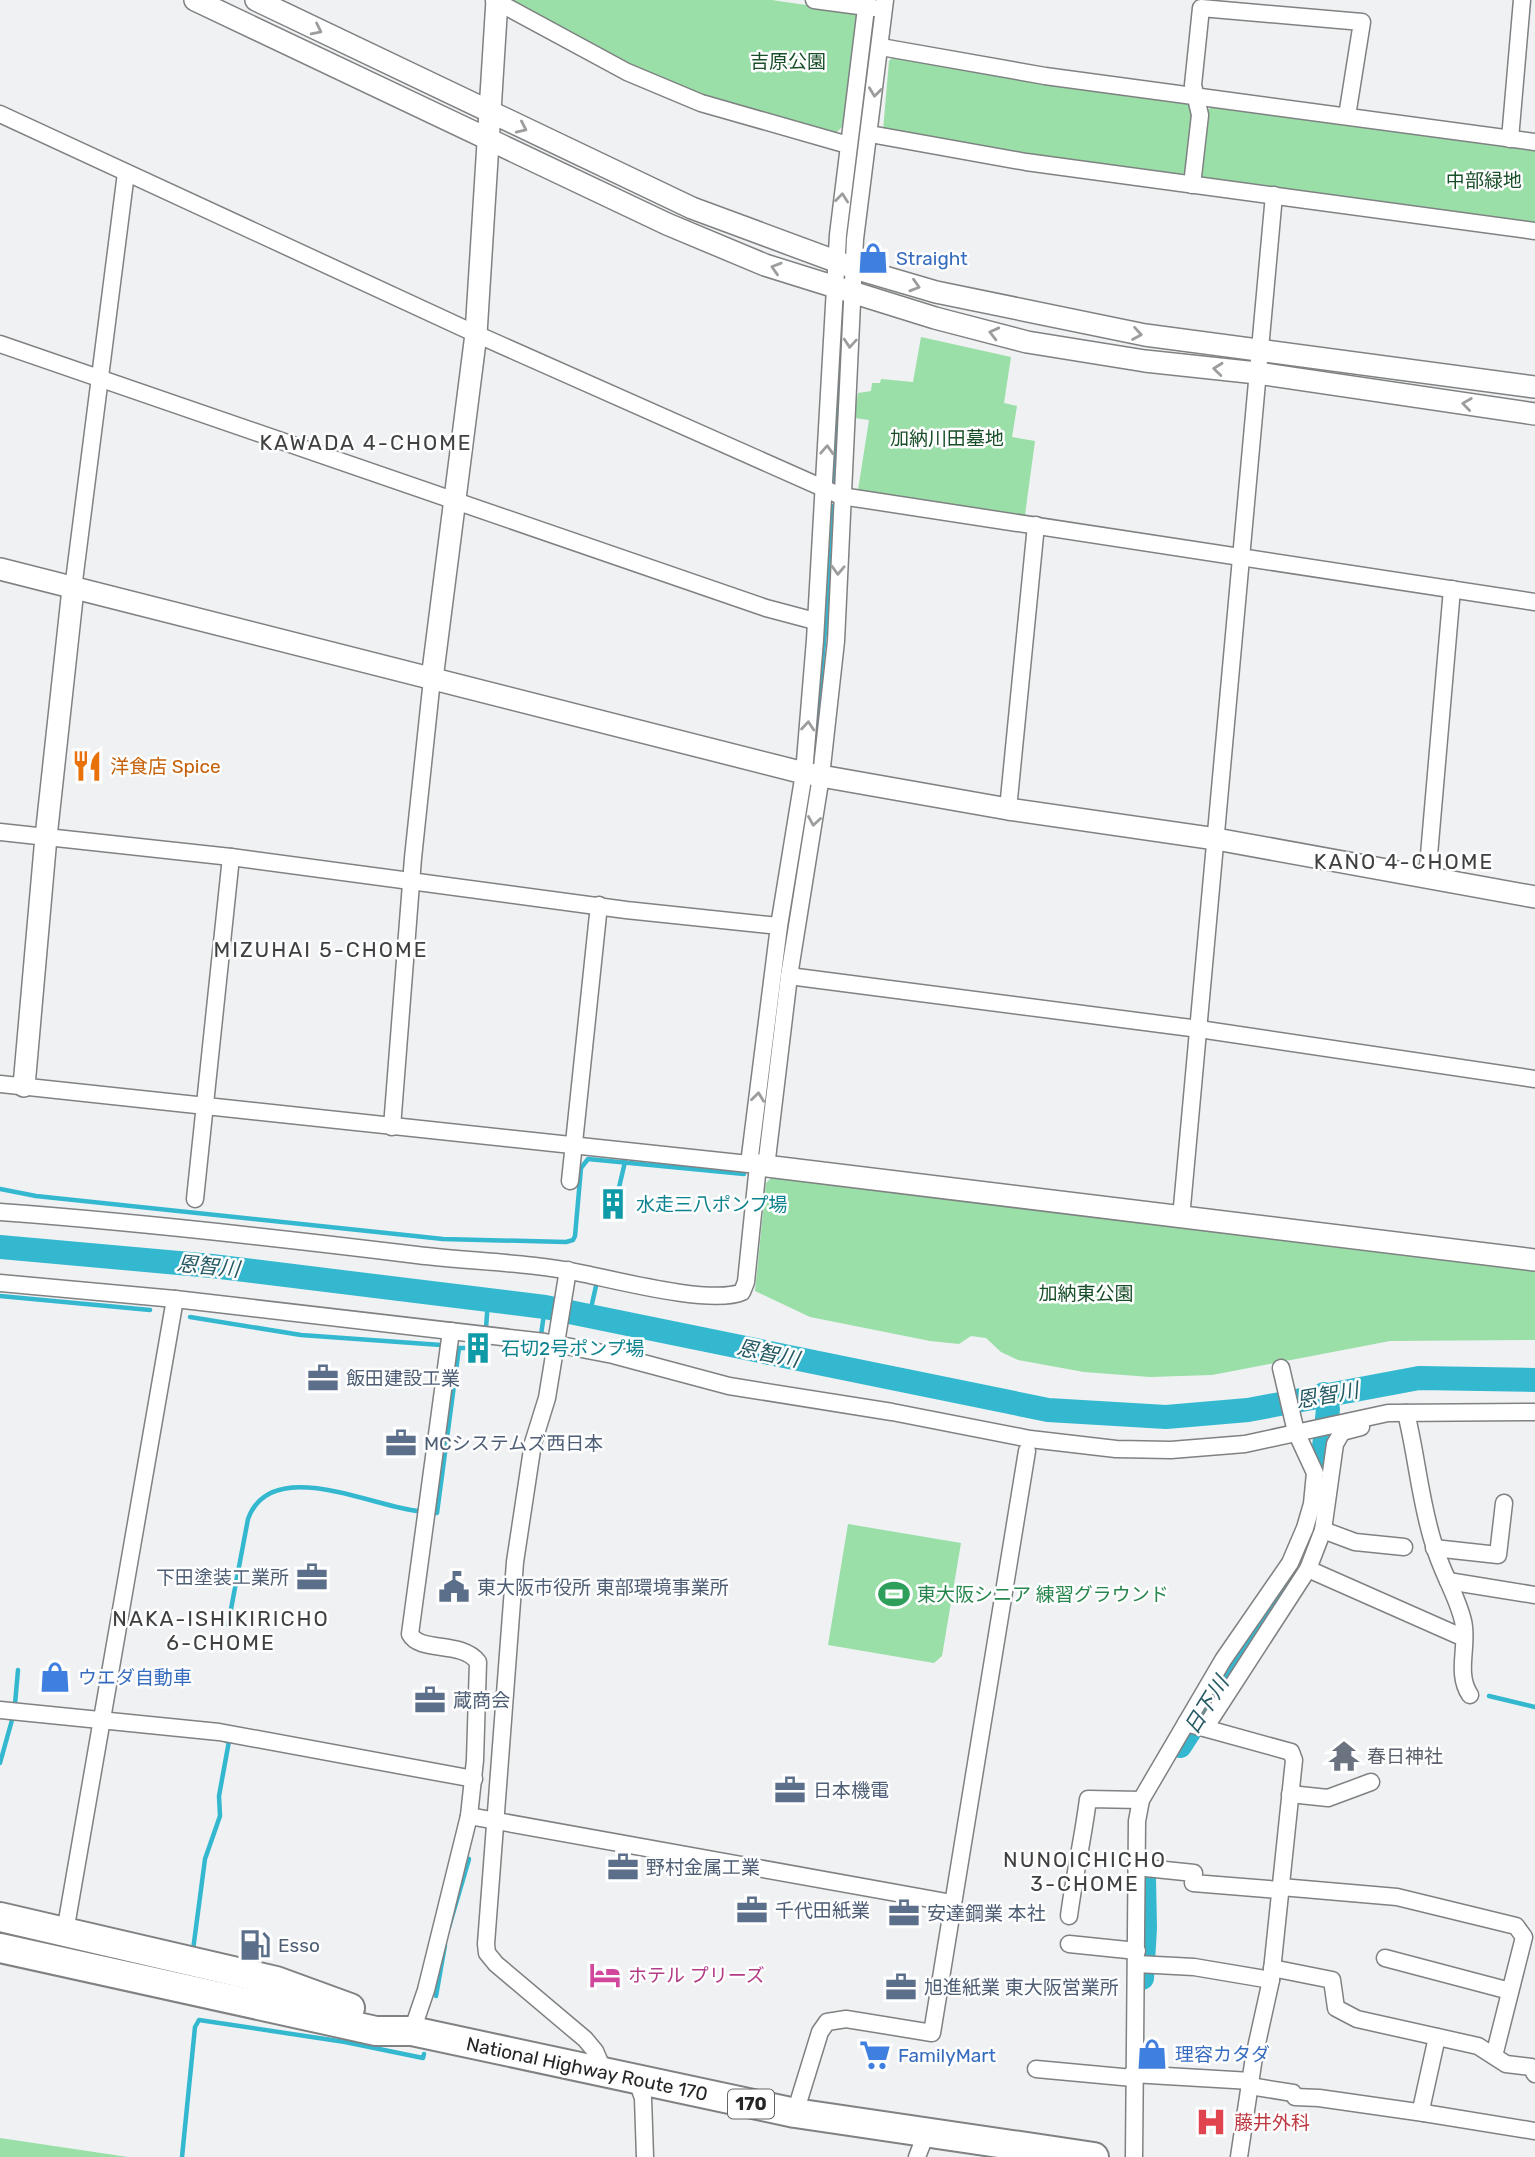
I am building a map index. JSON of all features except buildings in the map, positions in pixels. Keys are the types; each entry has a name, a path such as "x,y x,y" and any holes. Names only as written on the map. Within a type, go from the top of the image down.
{"highway":[{"path":"0,1917 276,1981 338,2014"},
{"name":"National Highway Route 170","path":"0,1933 338,2014"},
{"name":"National Highway Route 170","path":"0,1948 338,2014 379,2015 412,2031 795,2113 922,2144 1094,2157"},
{"path":"0,1960 253,2015 285,2019 338,2014"}],"street":[{"path":"195,0 667,224 765,265 935,318 1027,342 1145,361 1257,373 1535,414"},
{"path":"256,0 692,208 846,265 936,292 1029,314 1146,335 1535,387"},
{"path":"392,1126 432,679 477,334 496,0 627,72 701,103 848,145"},
{"path":"814,0 875,5"},
{"path":"1510,139 1522,0"},
{"path":"846,265 870,134 881,47 875,5"},
{"path":"0,1212 192,1228 708,1294 727,1296 742,1292 747,1274 779,926 812,774 835,641 841,496 848,145 875,5"},
{"path":"1192,185 1200,115 1193,85 1201,8 1362,22 1347,116"},
{"path":"881,47 1045,76 1535,142"},
{"path":"0,114 477,334 841,496 1535,602"},
{"path":"870,134 1026,162 1535,231"},
{"path":"24,1086 46,837 73,589 126,173"},
{"path":"1181,1217 1274,195"},
{"path":"758,1165 789,976 812,774 816,621 824,490 845,290"},
{"path":"0,344 457,502 816,621"},
{"path":"1008,809 1036,525"},
{"path":"0,569 812,774 1008,809 1216,839 1535,897"},
{"path":"1427,878 1452,589"},
{"path":"0,832 231,857 412,882 779,926"},
{"path":"195,1199 231,857"},
{"path":"570,1181 599,905"},
{"path":"789,976 1199,1029 1535,1079"},
{"path":"0,1084 758,1165 1535,1260"},
{"path":"568,1274 547,1398 533,1443 515,1562 487,1953 510,1978 584,2039 595,2051 605,2074"},
{"path":"0,1283 175,1299 556,1344 613,1355 729,1386 891,1412 1030,1439 1116,1448 1171,1450 1245,1444 1295,1427 1468,1412 1535,1412"},
{"path":"65,1932 175,1299"},
{"path":"412,2031 426,1990 469,1816 474,1779 478,1662 467,1652 417,1642 410,1634 451,1331"},
{"path":"1195,1725 1223,1660 1290,1563 1312,1504 1315,1474 1295,1427 1281,1368"},
{"path":"1468,1412 1535,1421"},
{"path":"1134,2157 1133,2076 1140,1961 1141,1800 1308,1569 1323,1530 1335,1444 1342,1432 1407,1417"},
{"path":"1407,1417 1434,1548 1464,1622 1463,1673 1465,1687 1470,1695"},
{"path":"795,2113 820,2032 827,2022 842,2019 932,2033 1027,1451"},
{"path":"1434,1548 1498,1555 1504,1503"},
{"path":"1323,1530 1355,1542 1404,1547"},
{"path":"1308,1569 1464,1637"},
{"path":"1448,1581 1535,1595"},
{"path":"0,1710 233,1734 474,1779"},
{"path":"1195,1725 1292,1752 1294,1760 1272,1974 1250,2084 1239,2157"},
{"path":"1290,1794 1328,1798 1371,1782"},
{"path":"1069,1916 1075,1871 1082,1852 1087,1799 1141,1800"},
{"path":"469,1816 952,1903"},
{"path":"1141,1867 1194,1873 1193,1882 1397,1896 1516,1926 1524,1937 1494,2056"},
{"path":"1069,1944 1140,1961 1332,1980 1336,2008 1357,2019 1478,2046 1506,2064 1531,2067 1535,2074"},
{"path":"1385,1958 1510,1991"},
{"path":"1424,2113 1422,2105 1437,2037"},
{"path":"1036,2069 1250,2084 1293,2093 1295,2097 1309,2100 1319,2098 1535,2131"},
{"path":"637,2081 643,2098 645,2157"}],"green space":[{"name":"吉原公園","path":"510,0 772,0 853,12 859,20 842,127 836,133 701,97 634,70"},
{"path":"894,56 1189,103 1194,112 1186,171 1180,177 1058,161 883,130 889,61"},
{"name":"中部緑地","path":"1213,106 1535,149 1535,225 1203,179 1198,174 1206,111"},
{"name":"加納川田墓地","path":"921,337 1011,357 1004,403 1017,406 1012,437 1035,441 1025,515 858,490 869,420 854,418 858,393 871,391 872,383 880,383 881,379 913,382"},
{"name":"加納東公園","path":"773,1176 1535,1271 1535,1340 1390,1341 1212,1375 1150,1377 1084,1372 1018,1360 1001,1352 986,1338 971,1336 959,1344 930,1341 810,1317 755,1291 766,1183"},
{"name":"東大阪シニア 練習グラウンド","path":"848,1524 961,1543 942,1656 934,1663 828,1645"},
{"path":"0,2138 128,2157 0,2157"}],"waterway":[{"path":"847,241 869,47"},
{"path":"833,480 842,317"},
{"path":"814,748 830,578 832,506"},
{"path":"759,1154 781,974 808,798"},
{"path":"0,1189 36,1196 443,1239 566,1242 573,1240 575,1236 581,1168 588,1159 744,1174"},
{"path":"612,1217 625,1162"},
{"name":"恩智川","path":"0,1247 212,1266 545,1307 1048,1410 1166,1417 1248,1410 1419,1378 1535,1380"},
{"path":"589,1317 596,1286"},
{"path":"0,1296 150,1310"},
{"path":"486,1328 488,1300"},
{"path":"541,1335 545,1307"},
{"path":"190,1317 301,1335 441,1345"},
{"path":"434,1513 437,1513 459,1348 483,1348 484,1339"},
{"name":"日下川","path":"1318,1504 1328,1409 1324,1394"},
{"path":"228,1625 248,1519 260,1500 278,1490 300,1487 350,1495 418,1511"},
{"name":"日下川","path":"1180,1746 1288,1580"},
{"path":"15,1704 18,1670"},
{"path":"1489,1696 1535,1707"},
{"path":"0,1763 12,1720"},
{"path":"193,1950 205,1859 220,1816 219,1796 229,1741 226,1741"},
{"path":"449,1927 469,1859"},
{"name":"日下川","path":"1142,1978 1144,1878"},
{"path":"436,1996 445,1945"},
{"path":"182,2157 195,2027 199,2020 345,2042 423,2058 424,2054"}],"place":[{"name":"Straight","path":"873,258"},
{"name":"洋食店 Spice","path":"87,766"},
{"name":"水走三八ポンプ場","path":"613,1204"},
{"name":"石切2号ポンプ場","path":"478,1348"},
{"name":"飯田建設工業","path":"323,1378"},
{"name":"MCシステムズ西日本","path":"401,1443"},
{"name":"下田塗装工業所","path":"312,1577"},
{"name":"東大阪市役所 東部環境事業所","path":"454,1587"},
{"name":"東大阪シニア 練習グラウンド","path":"894,1594"},
{"name":"ウエダ自動車","path":"55,1677"},
{"name":"蔵商会","path":"430,1700"},
{"name":"春日神社","path":"1344,1756"},
{"name":"日本機電","path":"790,1790"},
{"name":"野村金属工業","path":"623,1867"},
{"name":"千代田紙業","path":"752,1910"},
{"name":"安達鋼業 本社","path":"904,1913"},
{"name":"Esso","path":"255,1945"},
{"name":"ホテル プリーズ","path":"605,1975"},
{"name":"旭進紙業 東大阪営業所","path":"901,1987"},
{"name":"理容カタダ","path":"1152,2054"},
{"name":"FamilyMart","path":"875,2055"},
{"name":"藤井外科","path":"1211,2122"}],"district":[{"name":"KAWADA 4-CHOME","path":"366,442"},
{"name":"KANO 4-CHOME","path":"1404,861"},
{"name":"MIZUHAI 5-CHOME","path":"321,949"},
{"name":"NAKA-ISHIKIRICHO 6-CHOME","path":"221,1630"},
{"name":"NUNOICHICHO 3-CHOME","path":"1085,1871"}]}
